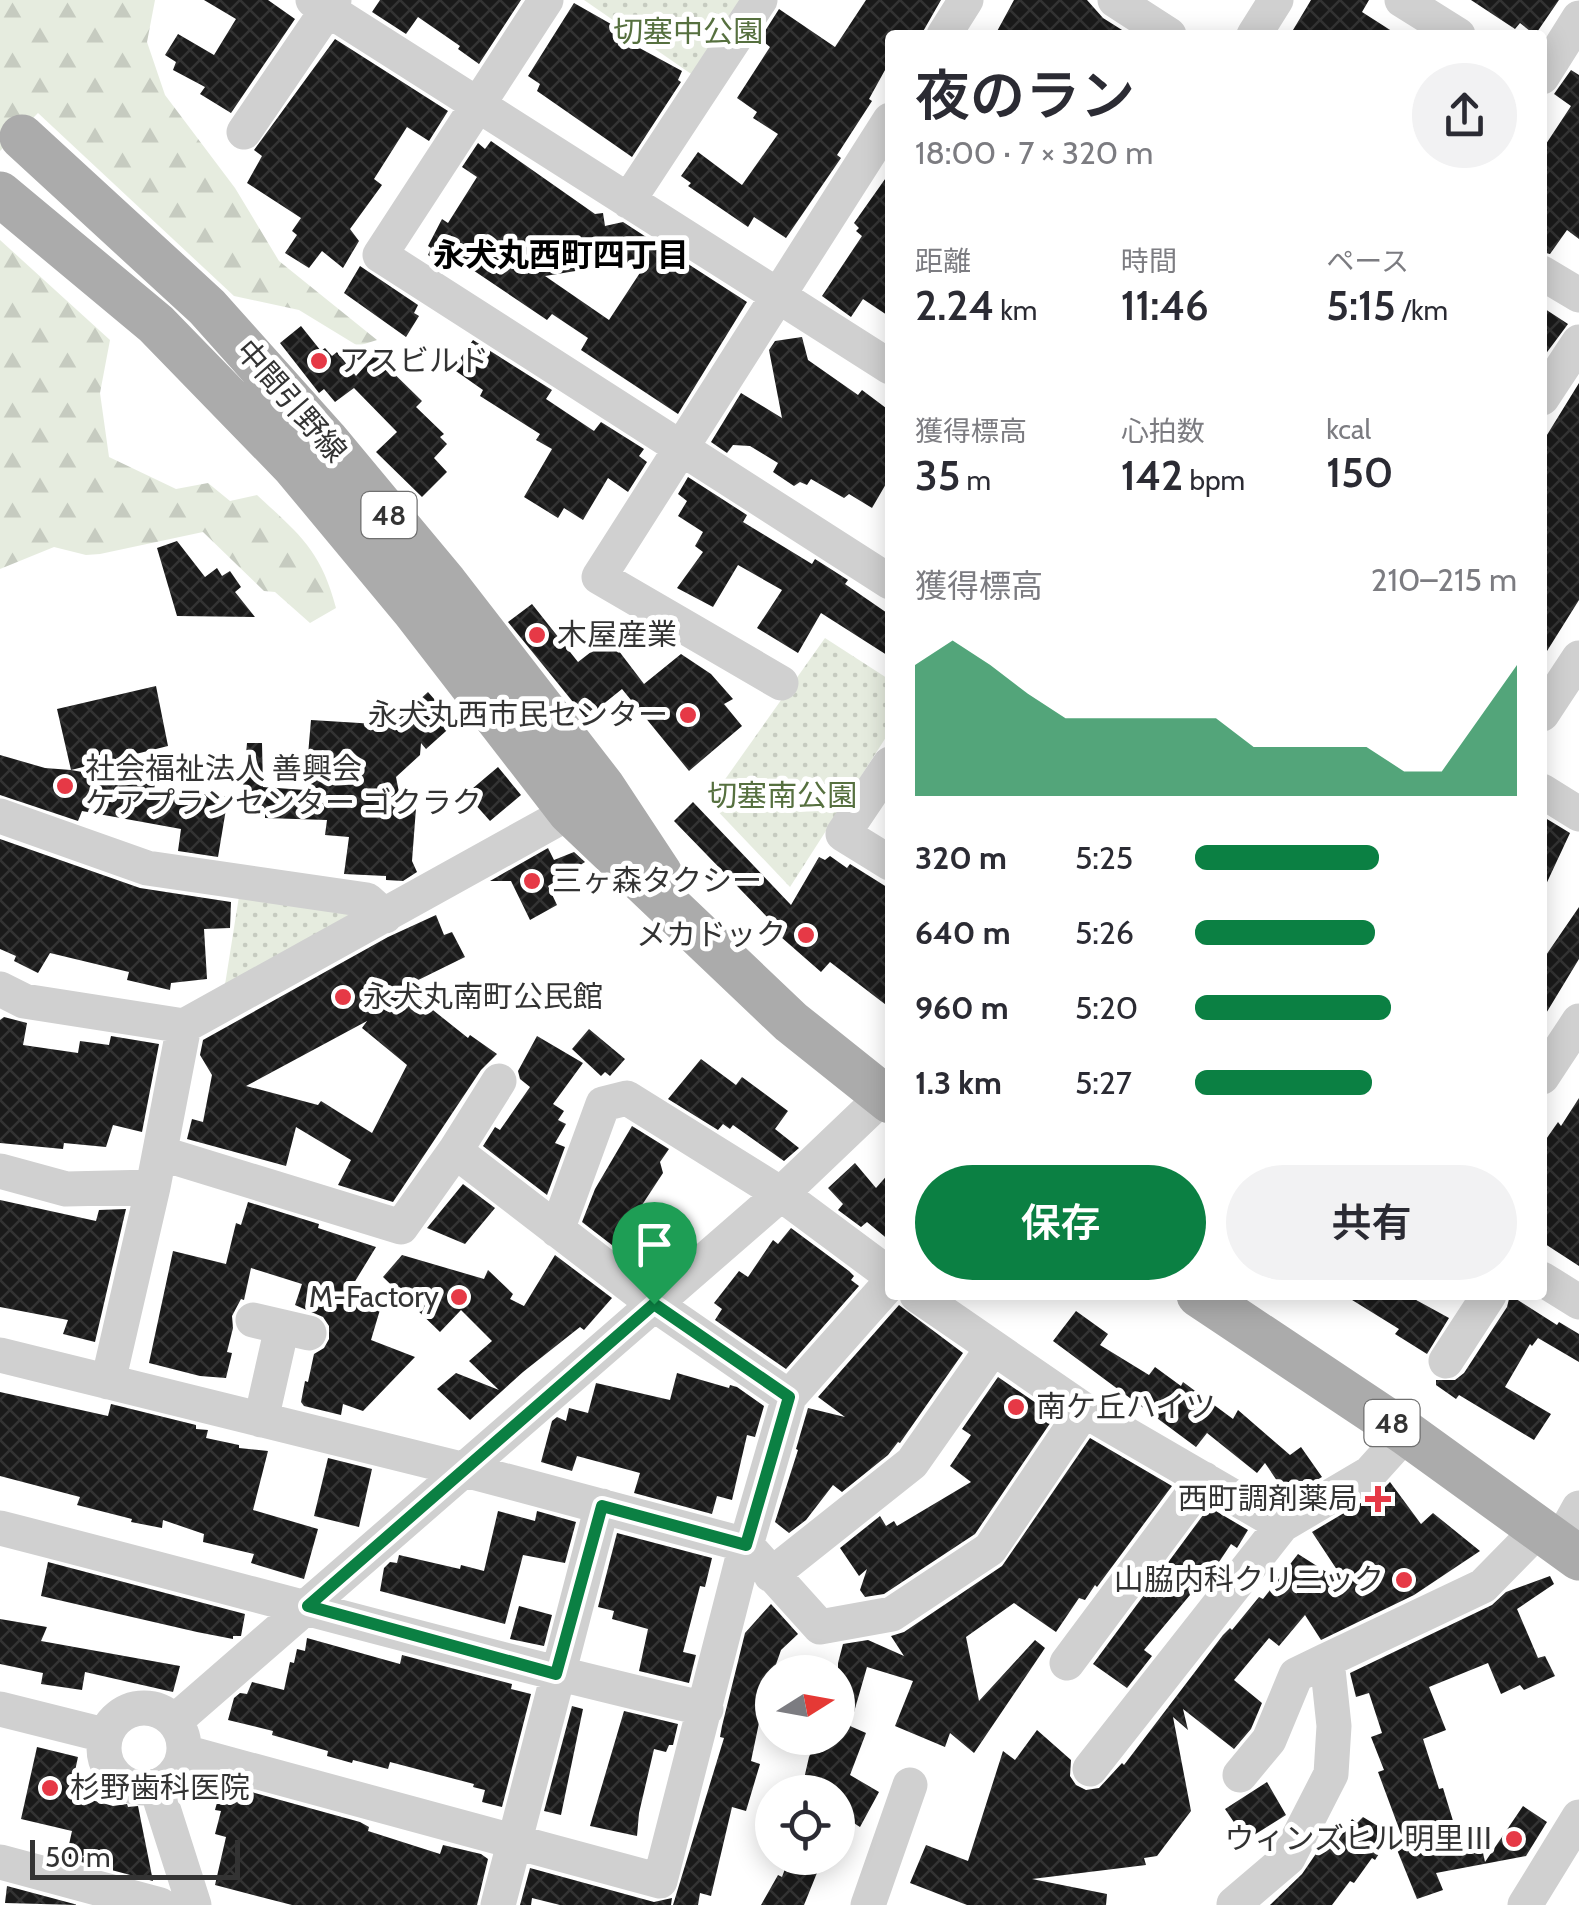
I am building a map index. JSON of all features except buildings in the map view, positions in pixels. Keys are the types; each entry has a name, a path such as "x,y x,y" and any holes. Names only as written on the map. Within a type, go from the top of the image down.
{"main road":[{"name":"中間引野線","path":"22,137 207,307 326,440 445,582 602,786 702,938"},
{"name":"中間引野線","path":"0,194 156,324 294,466 412,609 570,812 790,1022 885,1095"},
{"name":"48","path":"1207,1300 1564,1535"}],"street":[{"path":"546,0 380,255 885,579"},
{"path":"628,201 760,0"},
{"path":"947,30 966,0"},
{"path":"1116,0 1158,30"},
{"path":"1257,30 1276,0"},
{"path":"1402,0 1450,30"},
{"path":"244,132 325,3 476,106 885,364"},
{"path":"1547,69 1579,18"},
{"path":"781,683 599,577 885,128"},
{"path":"1547,276 1579,295"},
{"path":"1547,390 1579,342"},
{"path":"1547,706 1579,658"},
{"path":"885,771 843,834 885,861"},
{"path":"1547,794 1579,814"},
{"path":"0,988 24,1001 184,1026 570,812"},
{"path":"0,816 147,868 367,900 385,916"},
{"path":"1547,1069 1579,1021"},
{"path":"108,1382 157,1170 184,1026"},
{"path":"0,1171 66,1189 157,1170 401,1226 456,1152 499,1081"},
{"path":"556,1230 603,1104 627,1098 781,1194 885,1275"},
{"path":"885,1100 308,1606 180,1737 174,1774 156,1786 141,1788 117,1778 104,1756 104,1735 114,1720 136,1708 162,1710 180,1737 515,1843 660,1881 746,1545 789,1397 885,1285"},
{"path":"456,1152 654,1304 789,1397"},
{"path":"1547,1282 1579,1302"},
{"path":"924,1300 1084,1410 1282,1525"},
{"path":"1446,1360 1485,1300"},
{"path":"261,1420 281,1327"},
{"path":"771,1575 912,1463 992,1349"},
{"path":"0,1355 465,1470 746,1545 820,1627 892,1614 990,1549 1084,1410"},
{"path":"1090,1768 1282,1525 1370,1473 1406,1432"},
{"path":"1067,1664 1204,1479"},
{"path":"498,1905 602,1506"},
{"path":"0,1528 556,1674 706,1709"},
{"path":"1240,1775 1269,1740 1296,1675 1483,1586 1564,1535"},
{"path":"1234,1904 1288,1858 1331,1774 1334,1726 1327,1660"},
{"path":"0,1709 104,1735"},
{"path":"868,1905 910,1785"},
{"path":"156,1786 194,1905"},
{"path":"1525,1905 1579,1817"},
{"path":"0,1863 160,1905"},
{"path":"1548,1867 1560,1905"}],"green space":[{"path":"0,0 155,0 147,42 165,95 235,188 279,261 377,340 358,346 299,310 234,296 38,113 0,151"},
{"name":"切塞中公園","path":"584,0 749,0 697,78"},
{"path":"0,240 110,340 100,393 109,457 176,489 208,483 230,501 257,495 307,544 323,571 336,608 310,623 275,592 264,591 203,532 100,554 86,555 54,547 0,569"},
{"name":"切塞南公園","path":"825,638 885,677 885,739 790,887 709,802"},
{"path":"240,890 343,904 360,918 224,991"}],"place":[{"name":"アスビルド","path":"319,361"},
{"name":"木屋産業","path":"537,635"},
{"name":"永犬丸西市民センター","path":"688,715"},
{"name":"社会福祉法人 善興会 ケアプランセンター ゴクラク","path":"65,786"},
{"name":"三ヶ森タクシー","path":"532,881"},
{"name":"メカドック","path":"806,935"},
{"name":"永犬丸南町公民館","path":"343,997"},
{"name":"M-Factory","path":"459,1297"},
{"name":"南ケ丘ハイツ","path":"1016,1407"},
{"name":"西町調剤薬局","path":"1378,1499"},
{"name":"山脇内科クリニック","path":"1404,1580"},
{"name":"杉野歯科医院","path":"50,1788"},
{"name":"ウィンズヒル明里Ⅲ","path":"1514,1839"}],"district":[{"name":"永犬丸西町四丁目","path":"561,255"}],"route":[{"path":"654,1304 789,1397 746,1545 602,1506 556,1674 308,1606 465,1470 654,1304"}]}
